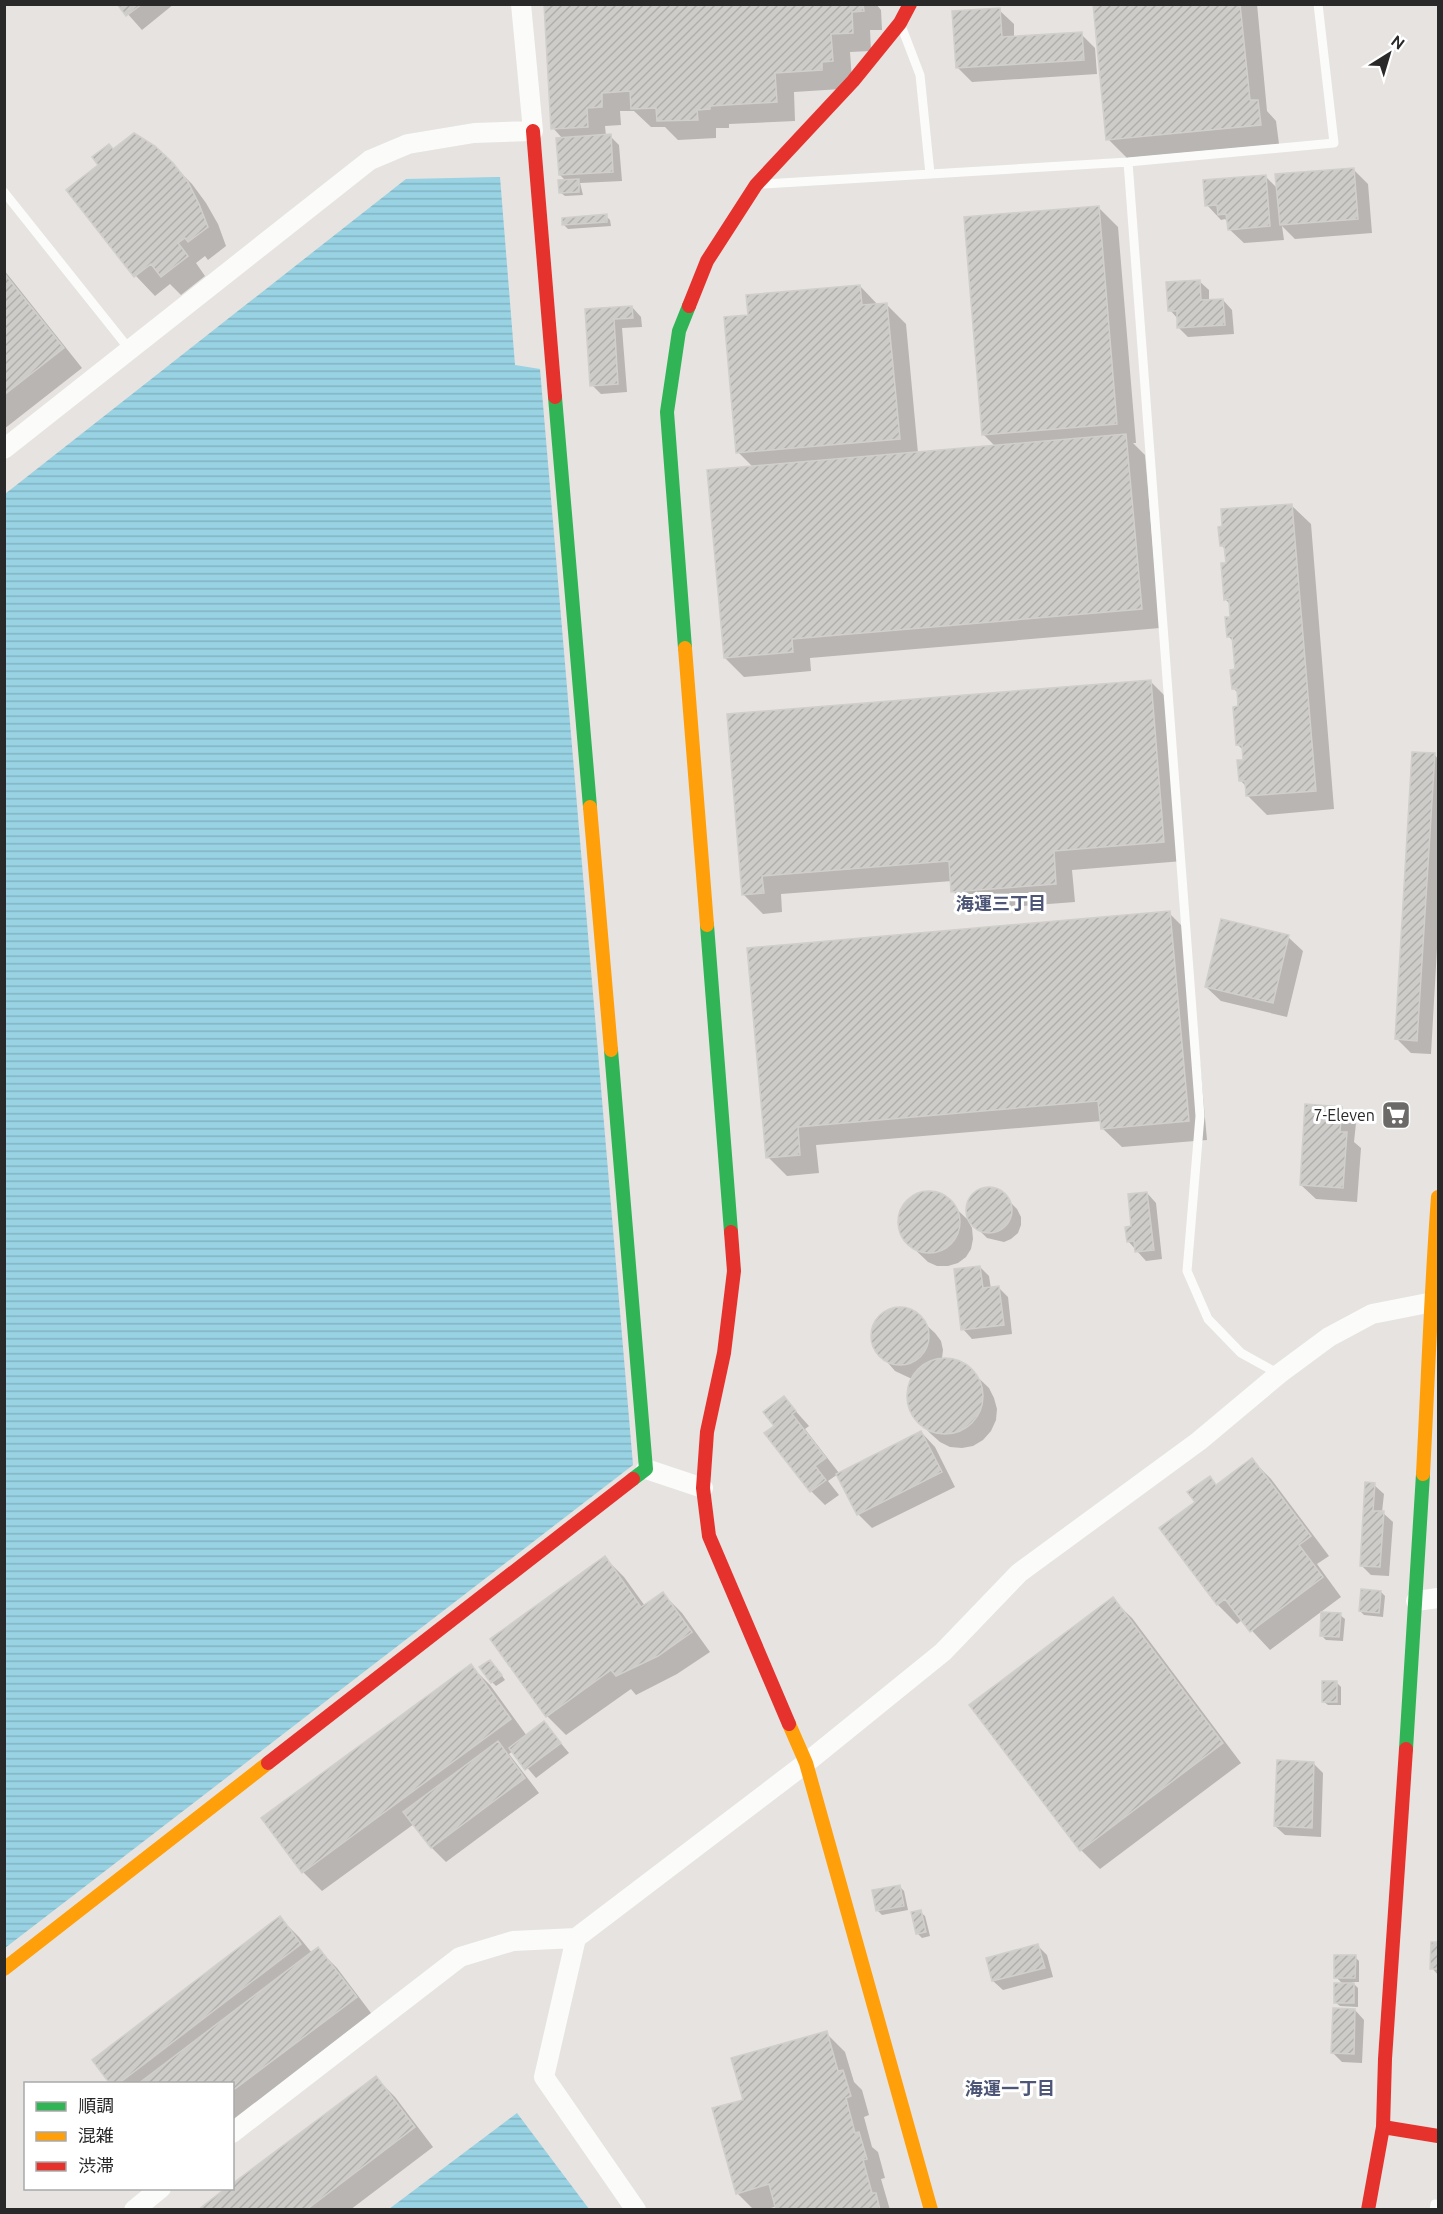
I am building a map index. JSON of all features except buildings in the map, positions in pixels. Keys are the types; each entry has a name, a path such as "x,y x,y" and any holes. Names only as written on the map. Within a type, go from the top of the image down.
{"street":[{"path":"520,4 533,131 646,1469"},
{"path":"910,4 900,23 853,81 756,185 706,261 680,331 667,412 734,1271 724,1353 707,1432 703,1488 709,1536 806,1763 931,2210"},
{"path":"4,449 370,160 408,144 474,133 533,131"},
{"path":"1368,2210 1383,2127 1385,2059 1434,1302 1438,1197"},
{"path":"234,2131 460,1957 513,1941 576,1938 806,1763 943,1652 1019,1573 1199,1441 1329,1337 1372,1314 1434,1302"},
{"path":"646,1469 703,1488"},
{"path":"4,1969 646,1469"},
{"path":"1416,1601 1438,1598"},
{"path":"576,1938 544,2077 636,2210"},
{"path":"1383,2127 1438,2136"},
{"path":"134,2210 159,2190"}],"lane":[{"path":"756,185 1128,162 1334,143 1318,4"},
{"path":"900,23 920,75 930,174"},
{"path":"1128,162 1200,1116 1187,1271 1208,1319 1241,1353 1280,1374"},
{"path":"4,192 130,350"},
{"path":"1434,2210 1435,2204 1438,2205"}],"water":[{"path":"500,177 515,365 540,369 633,1465 5,1948 5,494 406,179"},
{"path":"517,2113 589,2209 389,2209"}],"traffic: fast":[{"path":"685,648 667,412 679,331 689,306"},
{"path":"555,397 590,807"},
{"path":"707,925 731,1232"},
{"path":"611,1050 646,1469 633,1479"},
{"path":"1406,1749 1423,1474"}],"traffic: slow":[{"path":"685,648 707,925"},
{"path":"590,807 611,1050"},
{"path":"1423,1474 1438,1197"},
{"path":"789,1724 806,1763 931,2210"},
{"path":"4,1969 268,1763"}],"traffic: jam":[{"path":"689,306 707,261 756,185 853,81 900,23 910,4"},
{"path":"533,131 555,397"},
{"path":"731,1232 734,1271 724,1353 707,1432 703,1488 709,1536 789,1724"},
{"path":"268,1763 633,1479"},
{"path":"1368,2210 1383,2127 1385,2059 1406,1749"},
{"path":"1383,2127 1438,2136"}],"place":[{"name":"7-Eleven","path":"1396,1115"}],"district":[{"name":"海運三丁目","path":"1001,903"},
{"name":"海運一丁目","path":"1010,2088"}]}
